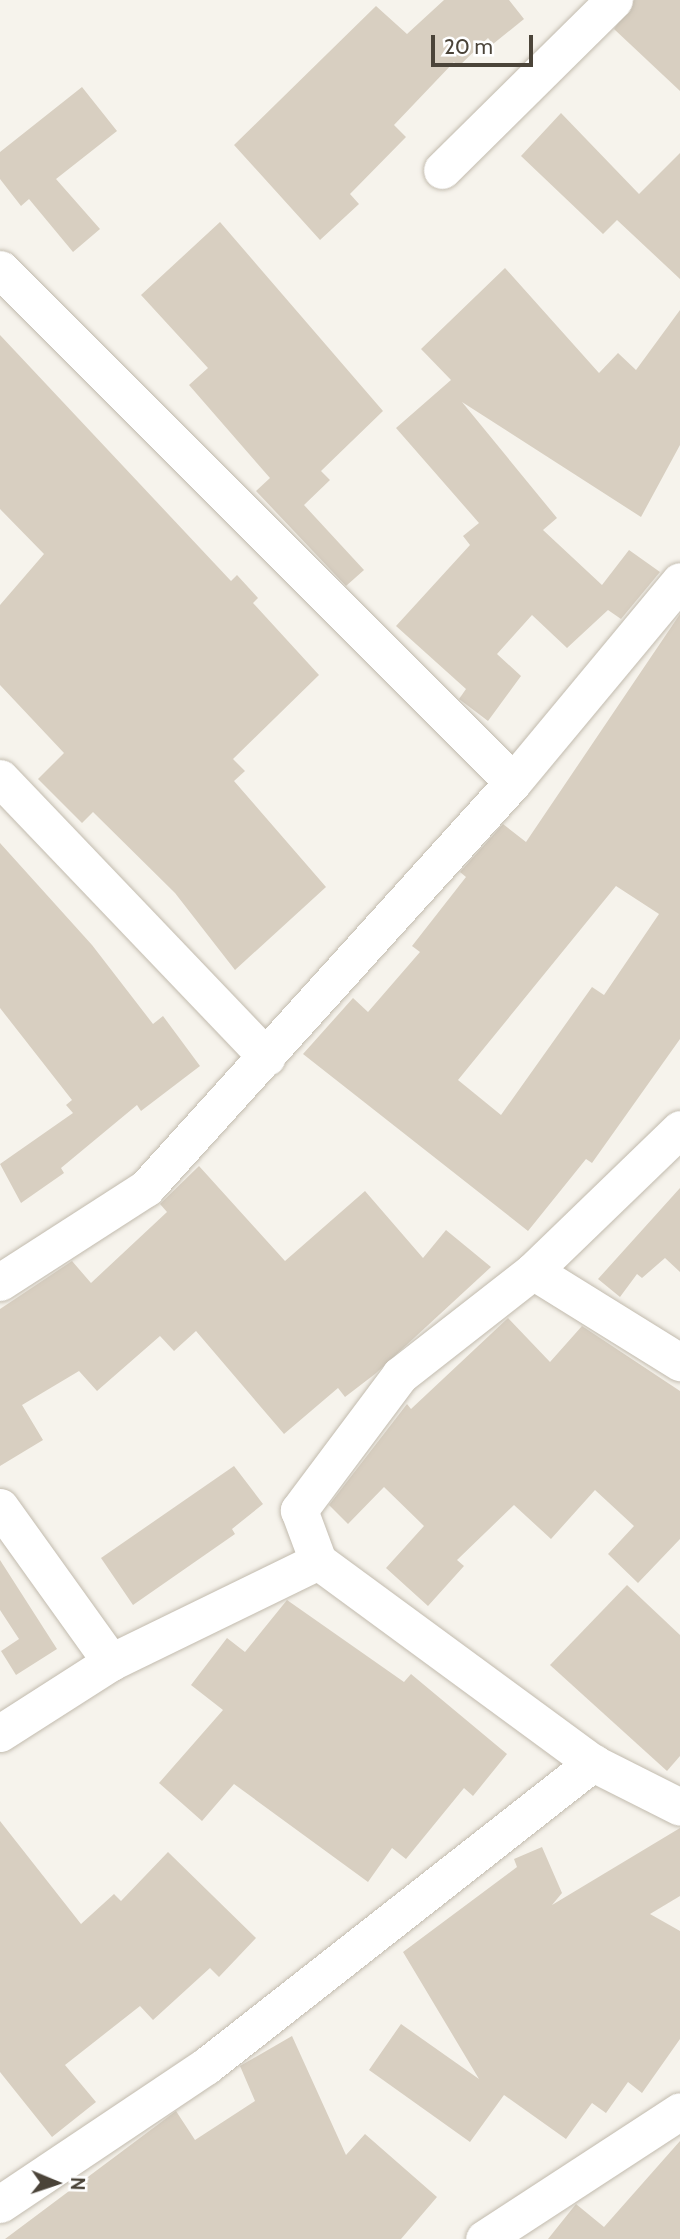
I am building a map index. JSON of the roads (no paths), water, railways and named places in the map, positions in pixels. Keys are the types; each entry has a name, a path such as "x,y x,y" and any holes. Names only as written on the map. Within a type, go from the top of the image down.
{"street":[{"path":"442,170 614,0"},
{"path":"0,269 513,782"},
{"path":"0,1282 146,1188 513,782 680,581"},
{"path":"0,778 267,1057"},
{"path":"680,1129 533,1271 400,1375 299,1510 318,1561 593,1763 680,1807"},
{"path":"533,1271 680,1362"},
{"path":"0,1507 111,1662"},
{"path":"0,1733 111,1662 318,1561"},
{"path":"0,2204 206,2066 593,1763"},
{"path":"484,2239 680,2111"}]}
